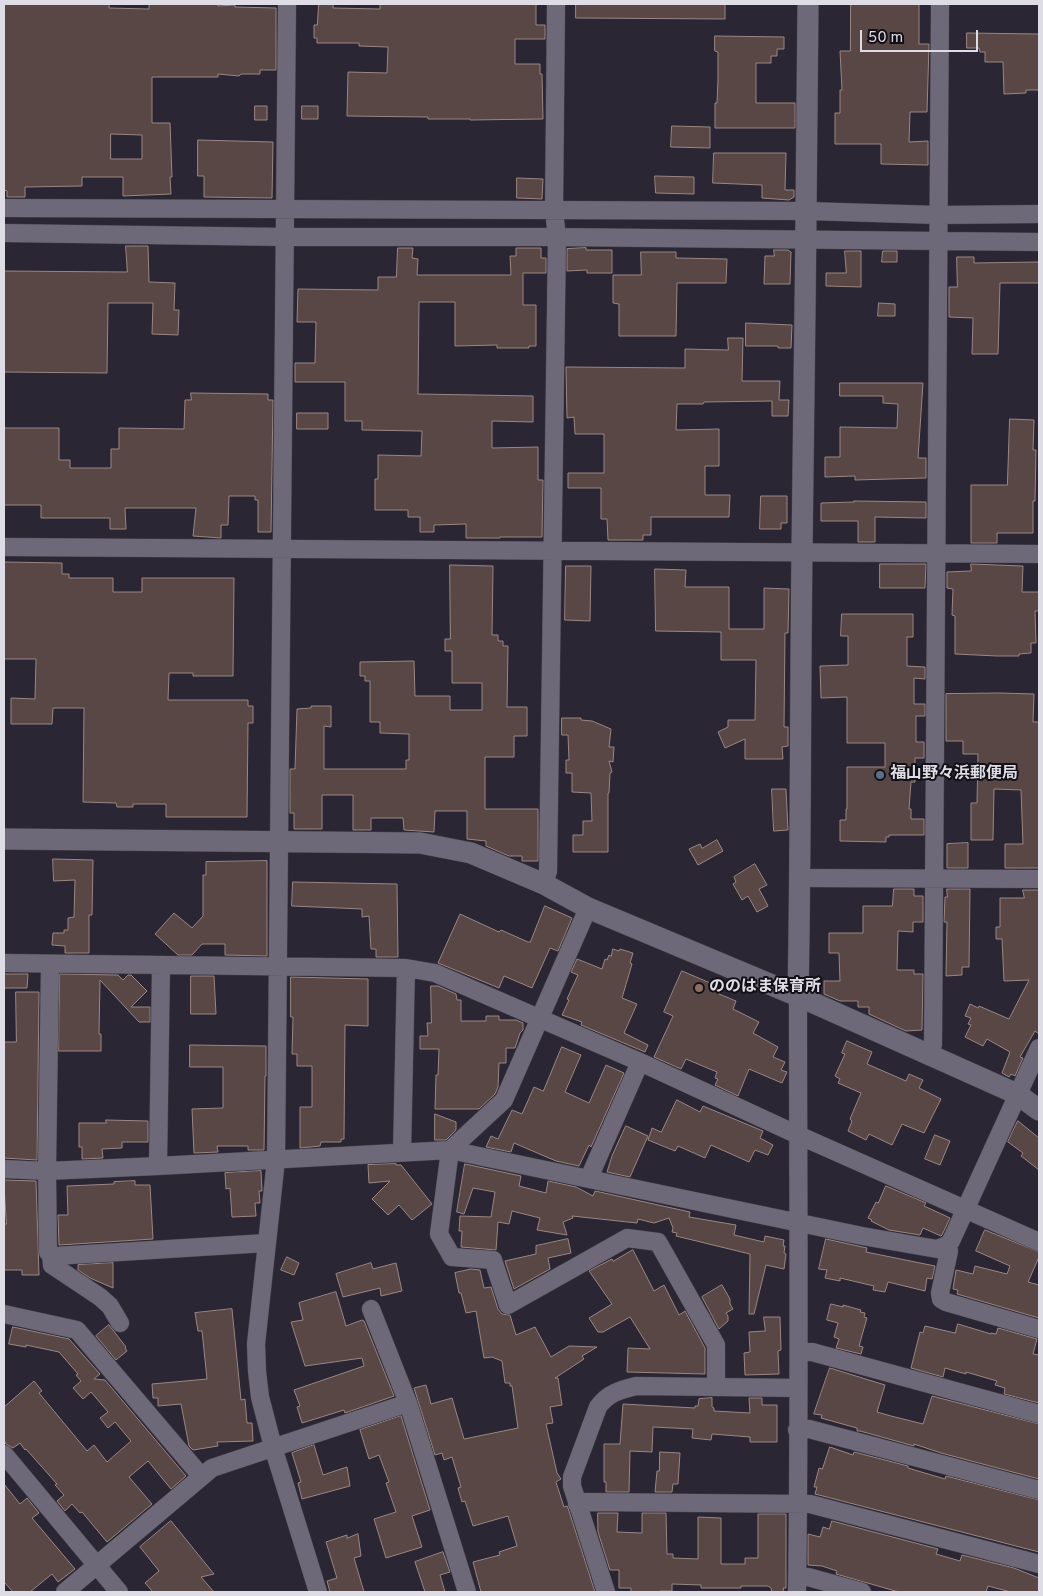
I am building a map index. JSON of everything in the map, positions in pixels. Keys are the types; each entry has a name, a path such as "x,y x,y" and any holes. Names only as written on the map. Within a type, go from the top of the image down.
{"street":[{"path":"286,4 276,1160 256,1326 256,1371 260,1397 274,1447 318,1592"},
{"path":"544,884 548,871 553,551 557,237 554,211 556,4"},
{"path":"797,1585 797,1430 800,1352 798,996 808,4"},
{"path":"929,1056 933,1044 940,4"},
{"path":"4,208 807,211 938,215 1039,214"},
{"path":"4,233 285,237 557,237 1039,242"},
{"path":"4,547 1039,554"},
{"path":"4,839 420,843 471,853 544,884 588,908 798,996 1017,1094 1039,1110"},
{"path":"800,878 1039,878"},
{"path":"588,908 504,1100 450,1150 439,1234 452,1257 493,1260 508,1305 627,1238 658,1242 716,1344 716,1386"},
{"path":"4,963 406,968 435,973 640,1062 798,1136 1039,1242"},
{"path":"50,964 47,1170 48,1252 51,1255 52,1265 100,1297 110,1306 120,1323"},
{"path":"158,1166 161,966"},
{"path":"402,1152 406,968"},
{"path":"4,1169 47,1170 158,1166 450,1150 937,1249 951,1241 1039,1048"},
{"path":"589,1178 640,1062"},
{"path":"51,1255 266,1243"},
{"path":"947,1245 949,1252 940,1293 942,1299 946,1302 1039,1329"},
{"path":"371,1309 408,1403 467,1592"},
{"path":"4,1314 77,1330 201,1476"},
{"path":"800,1352 812,1352 1039,1414"},
{"path":"606,1592 572,1486 572,1477 598,1407 603,1400 619,1390 636,1386 798,1388"},
{"path":"65,1592 212,1468 408,1403"},
{"path":"797,1430 809,1429 1039,1490"},
{"path":"4,1454 119,1592"},
{"path":"577,1504 586,1502 810,1504 1039,1564"},
{"path":"797,1585 808,1577 862,1592"}],"building":[{"path":"4,4 109,4 109,8 149,9 149,4 218,4 218,6 235,5 235,7 276,8 276,70 260,70 260,74 241,74 239,76 218,74 218,77 152,77 152,123 170,123 171,194 123,196 123,177 82,177 82,186 25,187 25,197 7,197 7,191 4,190","holes":["111,134 142,135 142,159 111,159"]},
{"path":"319,4 333,4 333,8 380,9 380,4 536,4 536,25 545,25 545,39 515,39 515,64 540,64 543,119 470,120 428,119 428,117 347,116 348,72 387,73 388,47 359,46 359,43 317,43 317,38 314,38 314,25 317,25"},
{"path":"576,4 725,4 725,19 576,18"},
{"path":"851,4 919,4 919,44 929,44 927,112 910,112 909,142 928,141 928,165 881,164 881,144 835,144 835,113 840,113 840,90 842,90 840,51 850,51"},
{"path":"967,33 1039,34 1039,90 1026,90 1026,93 1004,94 1003,62 985,62 985,52 980,52 979,48 967,48"},
{"path":"715,36 784,37 784,49 777,49 777,56 771,56 771,63 756,63 756,103 795,103 795,128 715,128 718,52 715,51"},
{"path":"255,106 267,106 267,120 255,120"},
{"path":"302,106 318,106 318,119 302,119"},
{"path":"672,126 710,127 710,148 671,147"},
{"path":"198,140 273,142 272,198 204,197 204,176 198,176"},
{"path":"714,153 786,153 785,190 794,190 794,197 789,200 762,198 762,185 713,183"},
{"path":"655,176 694,177 694,194 656,193"},
{"path":"517,178 543,179 542,199 517,198"},
{"path":"126,246 148,246 149,282 175,283 174,310 179,310 178,335 152,334 153,303 108,303 107,373 4,372 4,271 127,272"},
{"path":"398,248 413,248 412,258 418,259 417,275 511,275 510,256 516,256 516,248 541,248 541,258 546,258 546,273 523,273 523,305 536,305 536,346 529,346 529,348 497,348 497,345 455,346 455,302 419,302 418,394 533,396 533,422 492,421 492,448 538,447 538,480 543,480 542,537 466,538 466,524 434,525 434,532 420,532 420,517 408,517 408,510 375,510 375,479 378,479 378,455 421,456 422,431 362,430 362,421 345,421 345,382 295,382 295,363 315,363 316,322 297,322 298,289 378,290 378,277 396,277"},
{"path":"586,248 586,250 612,250 612,273 587,273 587,270 567,271 567,249"},
{"path":"774,250 788,250 791,252 790,284 764,284 765,256 774,256"},
{"path":"845,251 861,251 861,287 826,286 826,273 846,273"},
{"path":"883,251 897,251 897,262 882,262"},
{"path":"641,252 676,252 676,258 727,259 726,283 677,283 676,336 619,336 619,304 613,303 613,275 641,275"},
{"path":"957,257 974,257 974,263 1039,262 1039,283 1000,283 998,354 972,354 973,318 949,317 949,287 957,287"},
{"path":"879,303 895,304 895,316 878,316"},
{"path":"746,323 792,325 791,348 746,346"},
{"path":"728,338 743,338 742,381 780,381 779,400 789,400 788,416 772,416 772,401 677,404 676,430 719,429 719,466 705,466 705,495 730,495 729,517 651,517 651,535 643,535 643,540 608,540 607,519 601,519 601,488 568,488 568,473 604,473 604,434 575,434 574,417 567,418 566,367 685,368 685,349 728,350"},
{"path":"840,383 923,383 918,458 926,458 926,478 855,480 855,476 825,477 825,457 840,457 840,427 897,428 898,404 883,403 883,396 840,396"},
{"path":"191,393 268,394 268,400 273,400 271,532 258,532 258,500 255,500 255,496 229,496 228,525 221,525 221,538 193,536 196,508 125,508 126,529 110,529 110,518 41,518 41,505 4,505 4,428 59,428 59,460 70,460 70,468 111,468 111,449 119,449 119,428 184,429 185,400 191,400"},
{"path":"297,413 328,413 328,429 297,429"},
{"path":"1010,419 1034,420 1033,450 1036,450 1033,533 997,533 997,543 971,543 971,485 1007,485"},
{"path":"761,496 787,496 787,523 781,523 781,529 760,529"},
{"path":"854,501 926,502 926,518 875,517 875,542 858,542 858,521 821,521 821,503"},
{"path":"4,562 62,563 62,574 69,574 69,578 113,578 113,592 142,592 142,578 234,578 233,676 193,676 193,673 169,673 168,700 248,700 248,706 253,706 253,723 248,723 247,817 166,817 166,804 133,804 133,807 117,807 116,803 83,802 84,708 53,708 52,724 11,724 11,698 35,699 36,659 4,659"},
{"path":"880,564 926,564 925,588 880,588"},
{"path":"971,564 1023,566 1022,592 1039,592 1039,611 1035,611 1036,643 1031,643 1031,653 1019,654 1019,656 955,654 955,616 952,615 953,589 947,588 947,572 971,571"},
{"path":"450,565 493,566 492,635 498,635 498,641 503,641 503,646 508,646 507,707 527,707 527,736 514,736 514,757 485,757 485,809 538,809 538,861 522,861 522,856 509,856 486,846 486,841 467,839 467,811 435,811 434,832 404,830 403,818 371,818 371,830 353,830 353,795 322,795 322,829 294,829 294,813 290,813 290,769 295,769 297,709 311,708 311,706 331,706 331,727 324,726 324,769 406,769 406,760 409,760 409,734 380,733 380,722 370,722 370,681 365,681 365,676 360,676 360,662 414,661 415,696 450,696 450,710 482,710 482,683 452,683 452,651 445,651 445,639 450,639"},
{"path":"566,566 591,566 590,621 565,620"},
{"path":"655,569 686,570 685,587 729,587 729,629 764,629 764,588 789,589 788,633 785,633 784,727 788,727 788,746 782,747 783,759 745,759 745,739 725,748 718,732 728,727 728,720 755,720 756,660 721,660 721,632 656,631"},
{"path":"842,614 913,614 913,637 907,637 907,666 925,667 925,679 914,678 914,704 925,704 925,716 916,716 916,742 924,742 924,758 915,758 915,782 911,782 909,809 911,809 911,819 924,819 924,835 889,835 889,837 886,837 886,842 840,841 840,820 846,820 847,767 885,767 885,743 847,743 847,697 821,698 820,666 848,665 848,636 841,636"},
{"path":"946,694 1034,694 1033,722 1039,722 1039,868 1005,868 1005,844 1023,844 1021,790 994,789 993,840 971,840 971,803 977,803 978,754 963,754 963,741 946,741"},
{"path":"562,718 581,718 581,720 592,721 611,729 609,747 614,747 613,762 609,761 612,772 610,773 608,793 608,852 573,852 573,835 583,835 583,821 592,821 591,793 572,792 572,773 566,773 566,760 569,760 568,735 562,735"},
{"path":"772,789 786,789 788,830 774,831"},
{"path":"717,840 723,851 698,865 689,849 700,844 702,848"},
{"path":"968,843 968,868 947,868 947,844"},
{"path":"53,859 93,860 92,915 89,915 89,953 65,953 65,946 52,945 53,933 64,933 64,930 68,930 68,918 74,917 75,880 54,881"},
{"path":"267,861 267,956 225,955 225,944 202,944 192,955 178,955 155,934 174,913 192,928 203,916 203,875 206,875 206,862"},
{"path":"755,864 767,885 759,889 768,906 757,912 748,896 742,900 733,884 736,882 734,877"},
{"path":"293,882 397,884 398,957 376,957 376,949 371,949 369,916 362,917 362,909 292,906"},
{"path":"894,889 914,889 914,896 923,896 923,922 913,922 913,932 898,931 897,970 914,970 914,974 923,974 922,1030 906,1031 869,1014 869,1007 858,1007 858,1001 840,1001 824,994 824,981 840,981 839,953 829,953 829,933 863,933 863,906 892,906"},
{"path":"947,889 970,889 969,967 962,967 962,975 946,976 947,922 944,922"},
{"path":"1023,890 1039,890 1039,1034 1035,1031 1020,1057 1023,1058 1015,1076 1011,1074 1009,1077 1002,1073 1010,1052 987,1039 983,1046 965,1037 971,1025 968,1024 971,1018 965,1016 970,1004 1009,1019 1029,980 1004,981 1002,939 996,939 996,927 1000,927 1000,898 1024,898"},
{"path":"545,906 572,918 558,951 550,948 532,988 504,976 499,988 438,963 460,914 499,932 501,930 530,942"},
{"path":"613,949 633,953 630,963 632,964 622,998 637,1004 624,1033 648,1045 645,1052 581,1025 582,1022 562,1015 578,975 571,972 577,959 602,969 605,959 607,960 609,955 611,956"},
{"path":"682,971 722,988 719,994 736,1001 733,1009 759,1022 753,1033 778,1047 773,1057 785,1062 781,1070 787,1072 782,1083 749,1069 738,1096 715,1085 718,1079 715,1078 717,1072 686,1059 681,1069 654,1057 673,1016 664,1012"},
{"path":"4,974 28,974 27,988 4,988"},
{"path":"60,974 118,975 123,980 128,975 131,975 147,991 131,1007 150,1007 150,1022 139,1022 100,980 99,1034 101,1034 101,1051 59,1051"},
{"path":"191,976 214,976 216,1014 191,1014"},
{"path":"291,977 368,979 368,1026 345,1025 344,1139 341,1139 341,1142 321,1142 320,1146 300,1148 300,1107 312,1107 312,1066 297,1066 297,1054 292,1054"},
{"path":"431,986 438,986 456,994 457,1000 461,1000 461,1021 486,1021 486,1016 499,1016 499,1020 516,1020 523,1023 523,1030 520,1033 515,1048 506,1048 506,1063 499,1063 498,1087 495,1094 479,1109 435,1109 439,1049 420,1049 420,1036 428,1036 427,1023 431,1023"},
{"path":"16,992 39,992 37,1160 4,1158 4,1042 16,1042"},
{"path":"847,1041 872,1052 867,1064 906,1081 909,1074 923,1080 919,1088 941,1099 924,1133 902,1124 892,1145 869,1134 866,1140 848,1131 852,1121 850,1119 861,1093 838,1083 840,1079 835,1076 845,1054 842,1053"},
{"path":"190,1045 266,1046 264,1150 248,1150 248,1146 217,1146 218,1152 194,1153 192,1109 223,1108 223,1067 190,1067"},
{"path":"562,1047 581,1055 565,1092 589,1103 606,1065 624,1073 591,1147 589,1145 579,1166 556,1161 514,1143 511,1152 486,1147 491,1136 498,1139 512,1110 522,1114 534,1087 543,1091"},
{"path":"677,1100 700,1112 703,1106 763,1131 760,1138 773,1145 768,1155 755,1150 749,1162 711,1145 705,1158 678,1146 675,1151 648,1140 652,1128 661,1132"},
{"path":"435,1114 456,1122 456,1130 446,1140 435,1140"},
{"path":"106,1120 148,1121 148,1142 122,1142 122,1148 102,1149 103,1158 82,1159 82,1147 79,1147 79,1123 106,1123"},
{"path":"1018,1121 1039,1138 1039,1170 1021,1156 1023,1153 1008,1142"},
{"path":"626,1126 648,1136 630,1177 607,1172"},
{"path":"935,1135 950,1141 940,1165 925,1159"},
{"path":"465,1164 521,1176 519,1186 546,1193 548,1181 576,1187 593,1196 595,1191 690,1212 689,1217 736,1225 734,1235 764,1242 765,1236 784,1240 784,1253 786,1254 784,1269 766,1265 754,1314 749,1314 750,1254 676,1236 677,1233 672,1232 673,1228 669,1218 654,1223 638,1219 637,1223 572,1216 573,1218 563,1222 567,1235 537,1230 540,1218 512,1211 509,1224 498,1222 496,1250 461,1247 462,1231 459,1231 460,1216 491,1217 495,1192 473,1188 464,1214 457,1212"},
{"path":"368,1165 401,1165 432,1204 412,1220 399,1205 388,1215 372,1199 390,1181 369,1183"},
{"path":"261,1171 262,1191 259,1191 260,1203 255,1203 256,1216 232,1217 230,1188 226,1189 225,1173"},
{"path":"4,1180 36,1181 39,1275 22,1275 22,1270 4,1270 4,1224 6,1224"},
{"path":"135,1181 135,1185 150,1185 153,1239 59,1245 58,1215 68,1215 67,1186"},
{"path":"886,1186 926,1203 924,1206 950,1218 942,1235 923,1228 920,1235 889,1230 871,1221 868,1218"},
{"path":"985,1230 1039,1252 1039,1257 1028,1282 1039,1285 1039,1318 957,1294 958,1290 953,1289 956,1270 973,1274 975,1266 1007,1274 1010,1266 976,1251"},
{"path":"568,1239 571,1253 548,1258 550,1269 514,1289 505,1261 536,1254 536,1246"},
{"path":"826,1239 867,1248 866,1252 935,1266 932,1279 927,1278 925,1291 888,1282 885,1292 873,1290 874,1286 840,1278 840,1281 825,1278 827,1270 819,1269"},
{"path":"633,1250 654,1291 664,1285 679,1315 685,1311 705,1348 705,1374 627,1372 628,1348 650,1349 630,1317 603,1332 598,1332 589,1318 612,1304 589,1271"},
{"path":"287,1257 299,1263 294,1275 281,1270"},
{"path":"113,1263 113,1288 90,1278 78,1270 78,1265"},
{"path":"371,1263 373,1269 396,1263 402,1291 381,1296 380,1288 343,1297 336,1274"},
{"path":"471,1269 480,1270 484,1288 491,1287 498,1309 502,1314 510,1315 516,1335 535,1327 551,1357 569,1346 597,1347 582,1356 584,1359 555,1378 558,1378 562,1405 550,1407 553,1423 546,1424 557,1473 561,1479 556,1482 564,1507 567,1506 568,1508 595,1592 481,1592 473,1562 500,1555 499,1552 517,1546 508,1516 473,1526 465,1501 462,1502 458,1488 461,1487 452,1457 444,1460 442,1453 435,1455 414,1388 426,1385 431,1404 452,1398 464,1439 518,1428 512,1386 510,1386 510,1383 505,1383 502,1361 492,1357 484,1358 476,1311 466,1313 461,1293 459,1293 455,1273"},
{"path":"722,1285 733,1309 726,1313 728,1321 719,1329 702,1297"},
{"path":"336,1292 346,1326 364,1321 394,1396 345,1413 344,1410 302,1423 297,1407 300,1406 294,1390 364,1366 362,1358 305,1366 291,1322 303,1320 299,1303"},
{"path":"831,1304 843,1307 843,1305 865,1313 864,1317 867,1318 859,1346 863,1347 861,1354 836,1348 839,1339 834,1337 838,1323 827,1320"},
{"path":"232,1309 241,1400 245,1399 247,1423 252,1423 253,1441 217,1442 218,1446 193,1450 189,1446 181,1404 158,1406 158,1398 153,1398 152,1384 207,1379 202,1331 198,1331 195,1313"},
{"path":"764,1317 780,1317 781,1350 778,1351 779,1374 745,1375 744,1353 750,1352 749,1332 765,1331"},
{"path":"958,1324 991,1334 996,1334 998,1328 1037,1339 1033,1354 1039,1355 1039,1403 1004,1394 1005,1388 995,1385 997,1381 966,1372 966,1374 945,1368 943,1377 911,1368 920,1332 923,1333 925,1326 955,1333"},
{"path":"109,1325 127,1351 116,1360 96,1336"},
{"path":"13,1327 69,1339 100,1374 94,1379 105,1380 186,1476 171,1489 148,1461 129,1477 152,1504 107,1542 82,1512 80,1513 72,1504 65,1511 57,1501 64,1495 55,1485 57,1484 20,1443 13,1448 6,1444 4,1440 4,1407 34,1381 42,1391 39,1393 87,1451 94,1445 107,1462 131,1441 115,1422 108,1428 100,1418 108,1412 91,1392 83,1399 73,1388 81,1381 76,1375 78,1374 59,1352 26,1345 26,1347 9,1344"},
{"path":"830,1368 885,1385 877,1412 891,1416 923,1424 932,1396 1039,1424 1039,1479 914,1444 914,1446 857,1431 857,1428 821,1418 822,1415 814,1414"},
{"path":"712,1398 714,1411 750,1413 749,1398 762,1398 762,1405 777,1405 777,1442 750,1442 750,1437 712,1434 711,1440 692,1438 693,1429 653,1427 652,1452 630,1451 629,1492 606,1492 606,1482 604,1482 604,1444 620,1444 623,1404 695,1408 695,1406 698,1406 699,1399"},
{"path":"401,1416 430,1510 412,1516 422,1547 386,1558 374,1519 396,1512 386,1483 389,1482 379,1455 369,1459 360,1430"},
{"path":"314,1445 323,1475 347,1467 350,1486 302,1499 298,1483 301,1482 292,1453"},
{"path":"830,1447 853,1455 854,1452 908,1466 908,1468 945,1479 946,1476 1039,1500 1039,1552 815,1494 817,1487 814,1487 819,1468 822,1469"},
{"path":"660,1452 680,1453 678,1484 673,1484 672,1492 655,1492"},
{"path":"4,1484 20,1504 27,1498 39,1513 32,1518 75,1569 58,1582 52,1574 30,1592 13,1592 4,1582"},
{"path":"598,1513 618,1513 617,1532 642,1533 642,1513 666,1513 667,1554 673,1554 673,1558 698,1559 698,1517 721,1518 721,1564 745,1564 745,1558 758,1558 758,1514 786,1514 786,1588 783,1588 784,1592 772,1592 768,1586 701,1588 701,1585 672,1584 672,1591 631,1592 631,1588 619,1588 619,1570 610,1570 598,1532"},
{"path":"171,1521 214,1574 201,1577 214,1592 153,1592 145,1583 159,1571 140,1547"},
{"path":"832,1521 938,1549 936,1554 960,1561 962,1555 1014,1568 1039,1578 1039,1592 1011,1592 988,1586 986,1592 899,1592 836,1574 837,1571 822,1566 808,1565 808,1534 820,1537 823,1527 829,1529"},
{"path":"358,1534 361,1556 354,1558 364,1592 330,1592 327,1581 337,1578 326,1542 347,1535 347,1538"},
{"path":"443,1552 450,1572 440,1575 445,1592 425,1592 415,1562"}],"place":[{"name":"福山野々浜郵便局","path":"880,775"},
{"name":"ののはま保育所","path":"699,988"}]}
